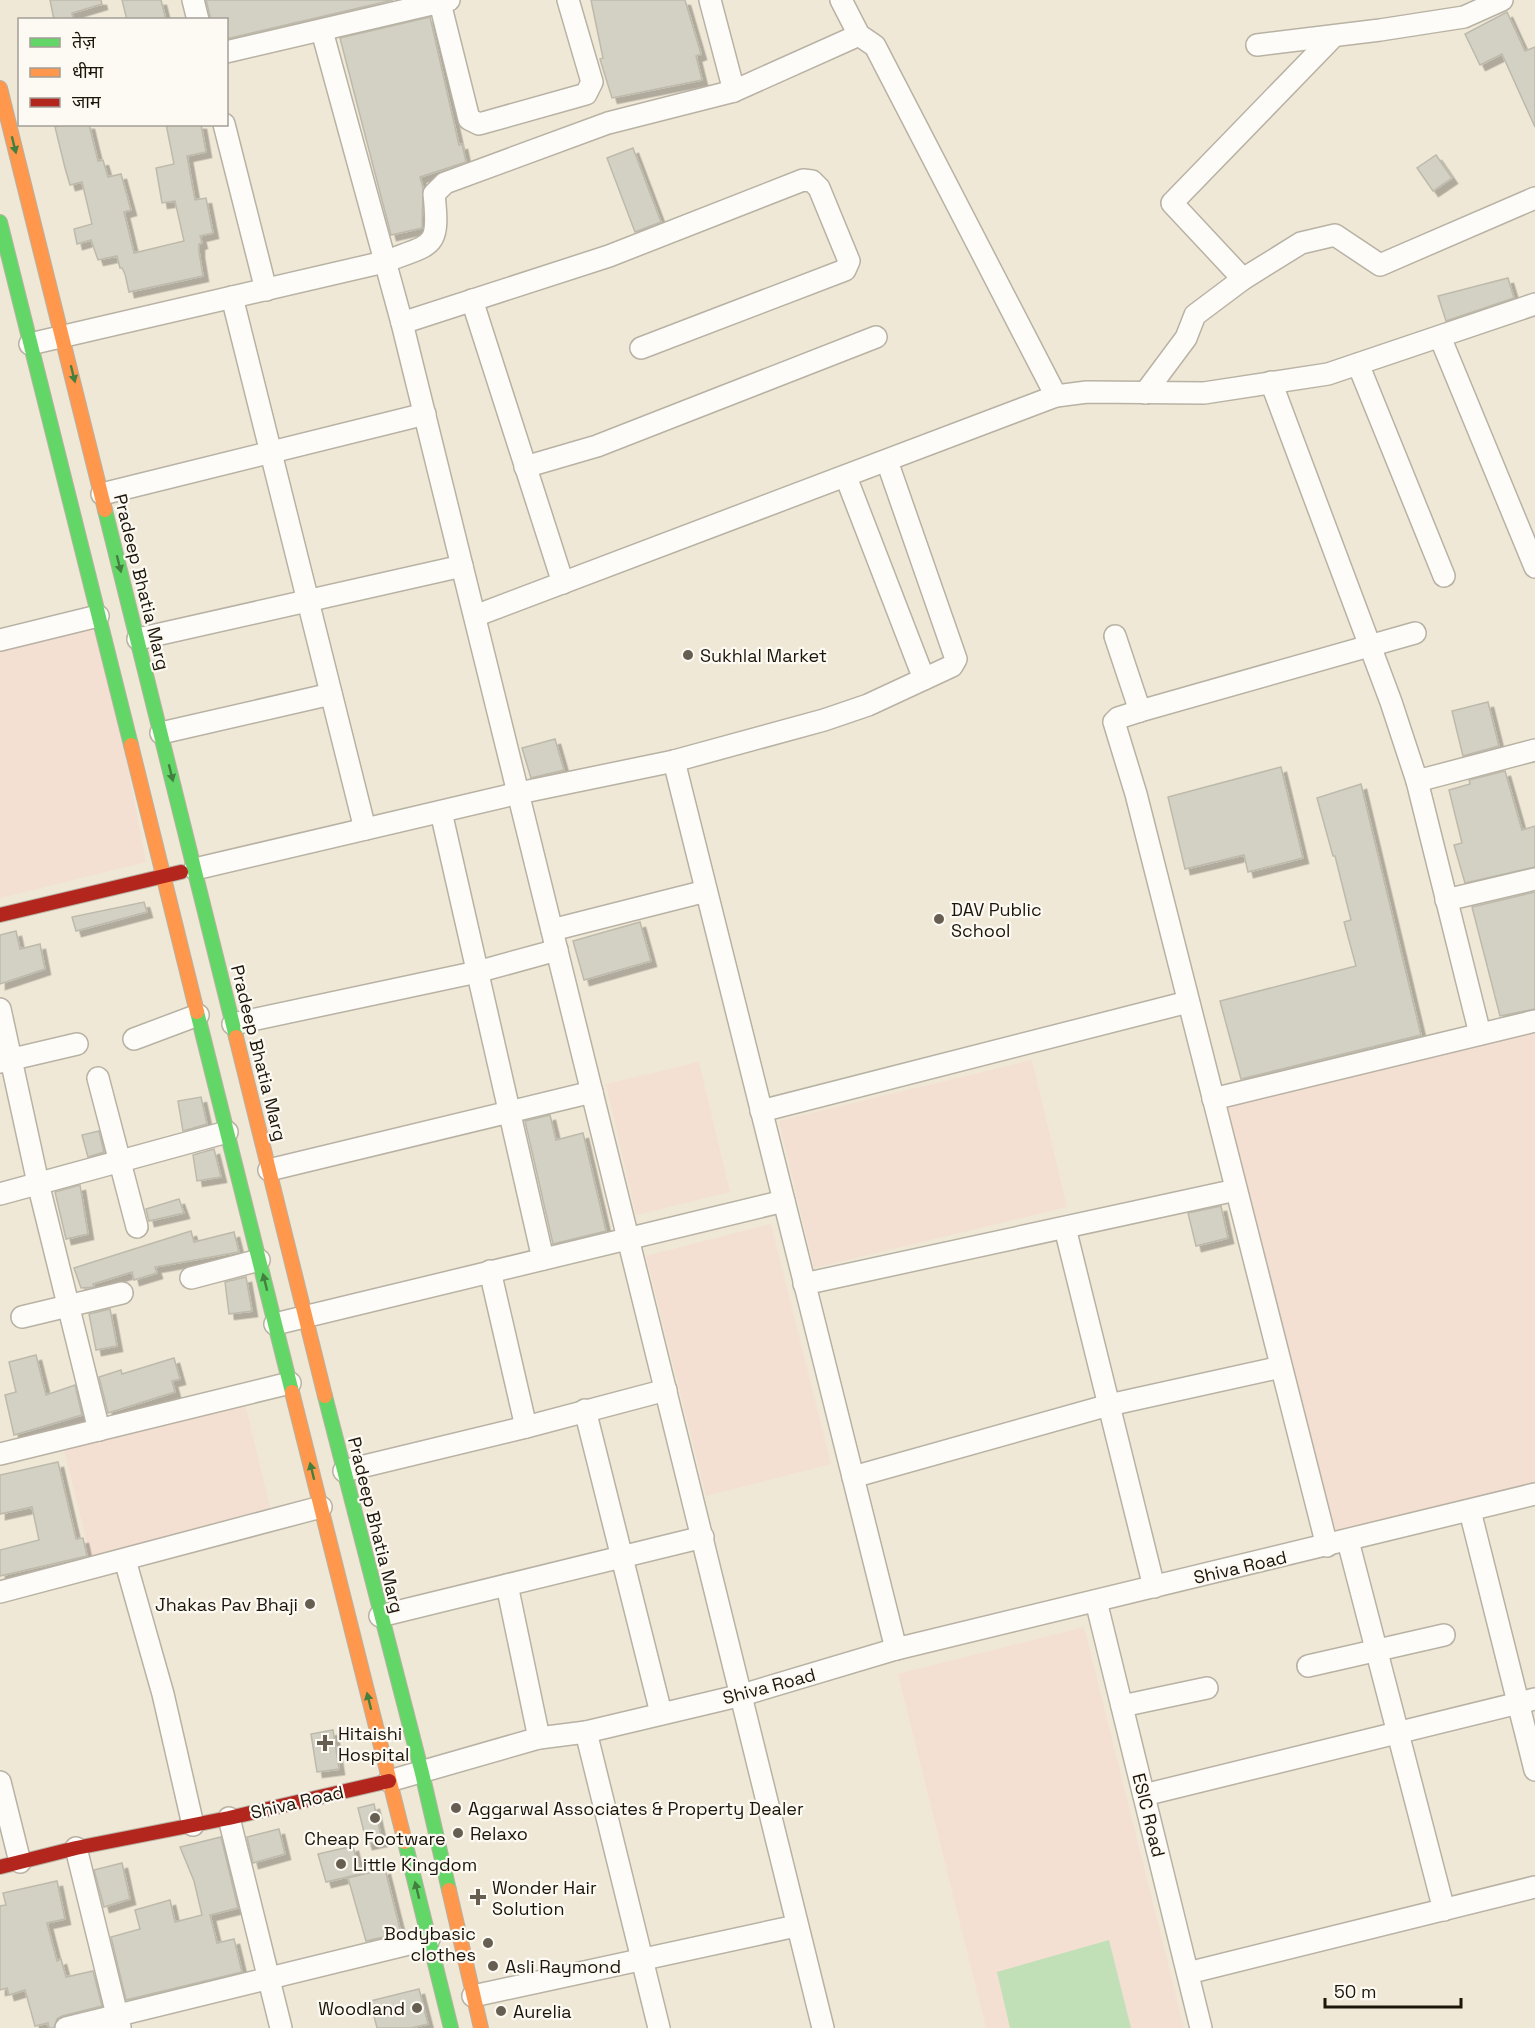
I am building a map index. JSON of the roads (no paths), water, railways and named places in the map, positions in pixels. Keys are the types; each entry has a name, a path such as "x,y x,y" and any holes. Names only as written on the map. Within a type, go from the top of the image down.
{"street":[{"path":"193,0 198,18"},
{"path":"228,52 444,1 469,119 479,124 586,94 592,82 568,0"},
{"path":"710,0 734,91"},
{"path":"841,0 859,35 875,46 1056,396"},
{"path":"1257,45 1464,17 1502,0"},
{"path":"322,31 425,414 823,2028"},
{"path":"30,344 384,262 425,246 435,237 437,225 434,194 446,183 609,123 734,91 859,35"},
{"path":"1243,279 1172,203 1334,36"},
{"name":"Pradeep Bhatia Marg","path":"0,88 380,1616 422,1773 481,2028"},
{"path":"225,126 266,290"},
{"path":"402,323 609,256 803,180 812,181 819,188 849,261 845,270 641,348"},
{"path":"1146,393 1186,338 1195,315 1243,279 1301,243 1335,235 1380,265 1535,198"},
{"path":"0,222 10,301 30,344 451,2028"},
{"path":"232,297 365,829"},
{"path":"472,300 563,584"},
{"path":"475,616 1056,396 1087,392 1204,393 1328,374 1535,304"},
{"path":"1440,337 1535,567"},
{"path":"525,467 597,446 876,338"},
{"path":"1358,364 1444,576"},
{"path":"1271,382 1367,645 1391,702 1417,781 1480,1034"},
{"path":"102,494 425,414"},
{"path":"0,915 519,794 674,762 824,720 868,705 952,666 956,659 887,460"},
{"path":"846,477 924,679"},
{"path":"138,639 462,566"},
{"path":"1,636 98,616"},
{"path":"1327,1546 1136,794 1114,722 1118,718 1140,711 1415,633"},
{"path":"1115,636 1140,711"},
{"path":"161,734 331,694"},
{"path":"1417,781 1535,750"},
{"path":"674,762 896,1649"},
{"path":"441,812 543,1259"},
{"path":"1446,900 1535,879"},
{"path":"233,1024 477,972 555,940 706,891"},
{"path":"761,1111 1188,1002"},
{"path":"0,1009 6,1060 99,1430"},
{"path":"134,1039 198,1015"},
{"path":"1213,1099 1535,1020"},
{"path":"6,1060 77,1044"},
{"path":"98,1078 122,1161 137,1227"},
{"path":"269,1170 592,1092"},
{"path":"0,1194 227,1132"},
{"path":"804,1284 1236,1190"},
{"path":"275,1324 784,1201"},
{"path":"1065,1227 1154,1587"},
{"path":"191,1278 259,1260"},
{"path":"490,1272 526,1427"},
{"path":"22,1317 122,1293"},
{"path":"853,1477 1109,1405 1281,1367"},
{"path":"0,1455 290,1383"},
{"path":"344,1471 666,1390"},
{"path":"585,1410 620,1558 662,1713"},
{"name":"Shiva Road","path":"10,1864 76,1848 230,1818 422,1773 539,1738 586,1732 742,1695 896,1649 1535,1494"},
{"path":"0,1592 321,1507"},
{"path":"1470,1511 1527,1701 1535,1770"},
{"path":"380,1616 702,1537"},
{"path":"1348,1541 1444,1910"},
{"path":"125,1560 163,1694 193,1825"},
{"path":"507,1585 539,1738"},
{"name":"ESIC Road","path":"1096,1601 1202,2028"},
{"path":"1308,1666 1444,1635"},
{"path":"1122,1706 1207,1688"},
{"path":"1144,1795 1527,1701"},
{"path":"586,1732 640,1959 659,2028"},
{"path":"0,1782 10,1864"},
{"path":"230,1818 281,2028"},
{"path":"76,1848 119,2022"},
{"path":"1188,1973 1535,1887"},
{"path":"473,1996 796,1926"},
{"path":"66,2028 119,2022 269,1978 429,1939"}],"place":[{"name":"Sukhlal Market","path":"688,655"},
{"name":"DAV Public School","path":"939,919"},
{"name":"Jhakas Pav Bhaji","path":"310,1604"},
{"name":"Hitaishi Hospital","path":"325,1743"},
{"name":"Aggarwal Associates & Property Dealer","path":"456,1808"},
{"name":"Cheap Footware","path":"375,1818"},
{"name":"Relaxo","path":"458,1833"},
{"name":"Little Kingdom","path":"341,1864"},
{"name":"Wonder Hair Solution","path":"478,1897"},
{"name":"Bodybasic clothes","path":"488,1943"},
{"name":"Asli Raymond","path":"493,1966"},
{"name":"Woodland","path":"417,2008"},
{"name":"Aurelia","path":"501,2011"}]}
